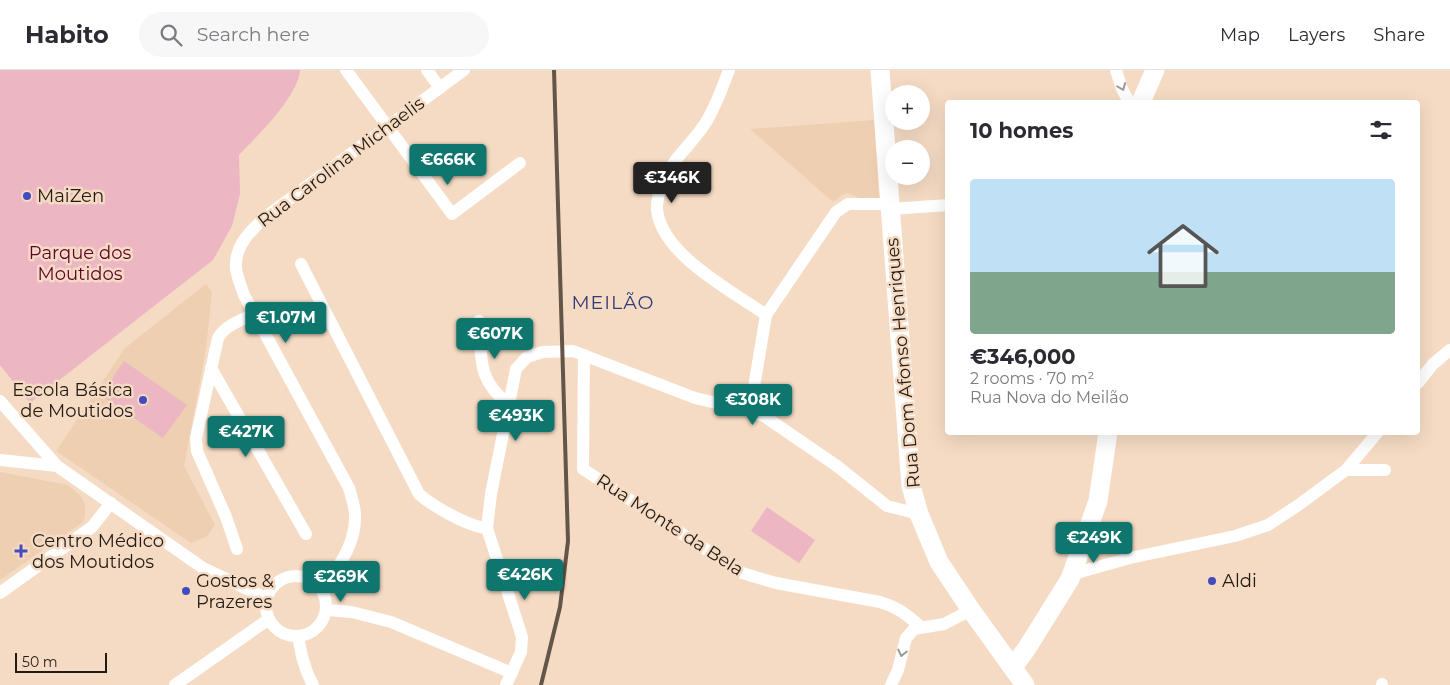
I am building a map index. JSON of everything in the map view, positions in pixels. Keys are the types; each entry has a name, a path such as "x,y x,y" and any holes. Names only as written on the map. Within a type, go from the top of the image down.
{"main road":[{"name":"Rua Dom Afonso Henriques","path":"880,70 911,486 918,514 940,562 971,610 1025,685"},
{"path":"1141,100 1155,70"},
{"path":"1013,668 1032,642 1072,574 1098,501 1108,435"}],"street":[{"path":"346,70 452,214 520,163"},
{"path":"427,70 440,88"},
{"name":"Rua Carolina Michaelis","path":"321,587 336,572 352,538 355,514 349,488 244,294 236,267 237,255 251,229 464,70"},
{"path":"729,70 716,104 706,123 670,169 659,194 657,210 663,229 675,247 689,261 766,315"},
{"path":"1116,70 1128,100"},
{"path":"750,411 766,315 836,212 848,204 881,204 890,209 945,205"},
{"path":"301,264 419,494 427,502 472,525 487,528"},
{"path":"237,549 226,517 197,451 196,438 221,331 254,314"},
{"path":"479,321 481,362 484,375 490,387 508,404"},
{"path":"1420,378 1450,350"},
{"path":"506,685 521,652 522,637 487,528 508,404 516,369 527,357 543,352 578,353 695,398 764,416 837,466 887,506 918,514"},
{"name":"Rua Monte da Bela","path":"578,353 583,469 742,573 776,583 880,602 904,611 920,627"},
{"path":"211,368 306,534"},
{"path":"0,401 56,466 203,568 266,598"},
{"path":"1072,574 1130,558 1235,536 1254,530 1284,516 1346,470 1376,435"},
{"path":"1346,470 1385,470 1370,456 1367,446"},
{"path":"0,460 56,466"},
{"path":"0,593 92,527 111,503"},
{"path":"295,576 313,580 321,587 326,598 327,610 320,625 314,630 298,636 283,632 269,620 265,607 266,598 277,583 285,578 295,576"},
{"path":"327,610 352,612 391,622 512,673"},
{"path":"891,685 898,670 906,638 914,629 944,624 971,610"},
{"path":"175,685 269,620"},
{"path":"298,636 302,660 313,685"}],"shaded area":[{"path":"874,120 879,199 861,199 848,193 833,202 750,129"},
{"name":"Escola Básica de Moutidos","path":"206,284 212,292 206,349 184,466 215,525 206,537 191,543 56,451 125,348"},
{"name":"Centro Médico dos Moutidos","path":"0,472 68,485 80,495 85,504 85,515 83,522 0,580"}],"green space":[{"name":"Parque dos Moutidos","path":"0,70 300,70 298,81 285,104 239,155 240,194 232,226 213,260 30,403 0,365"},
{"path":"124,361 187,405 163,438 101,395"},
{"path":"767,507 815,540 799,563 751,531"}],"railway":[{"path":"541,685 560,607 568,541 554,70"}],"place":[{"name":"MaiZen","path":"27,196"},
{"name":"Escola Básica de Moutidos","path":"143,400"},
{"name":"Centro Médico dos Moutidos","path":"21,551"},
{"name":"Aldi","path":"1212,581"},
{"name":"Gostos & Prazeres","path":"186,591"}],"district":[{"name":"MEILÃO","path":"613,302"}]}
